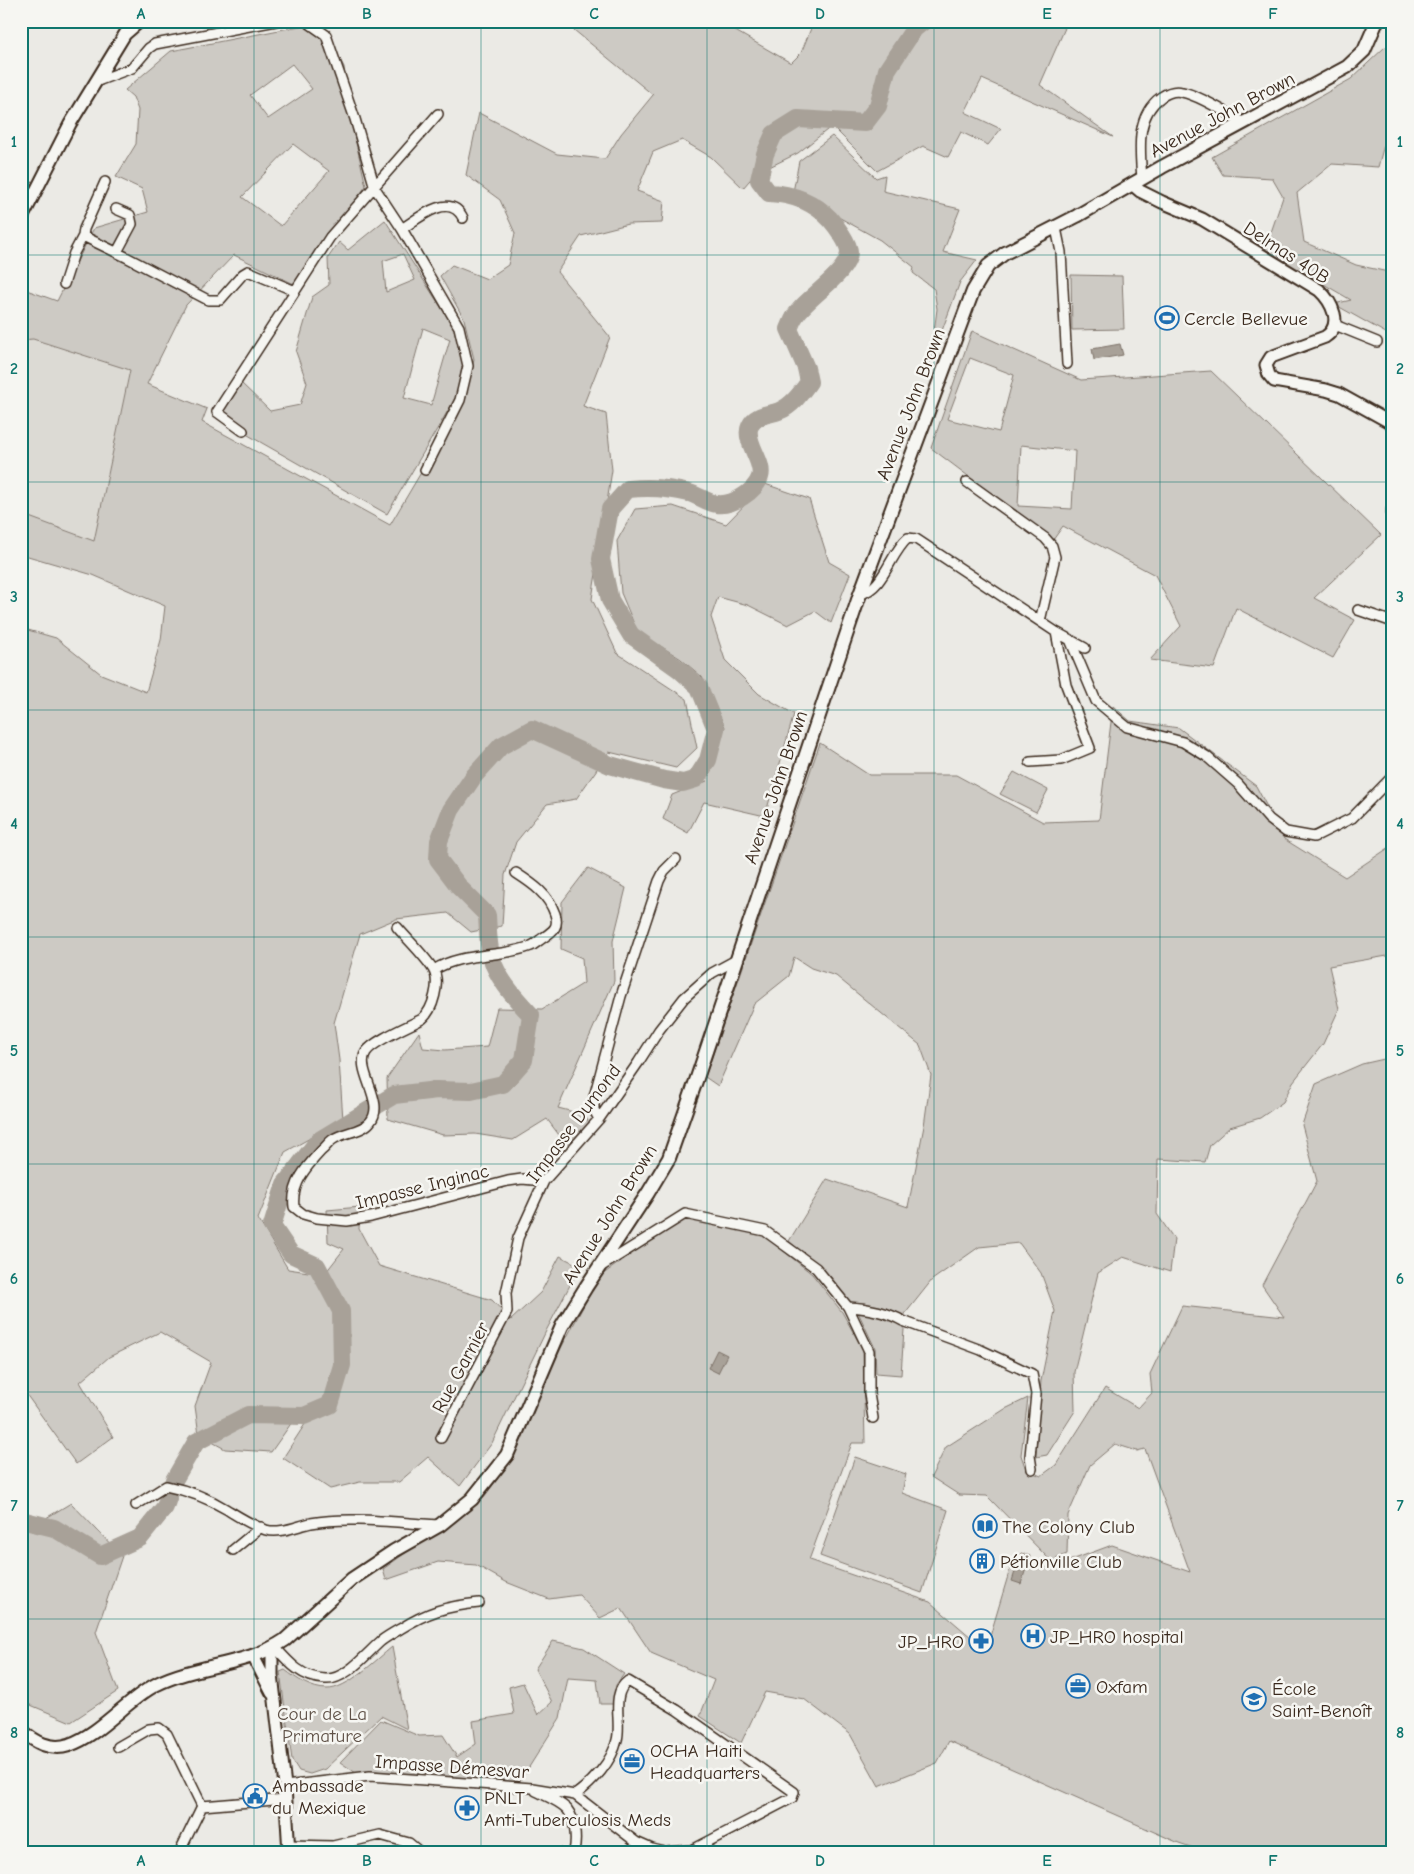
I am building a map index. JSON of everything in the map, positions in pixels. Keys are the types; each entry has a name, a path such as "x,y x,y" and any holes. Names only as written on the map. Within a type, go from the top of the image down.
{"main road":[{"name":"Avenue John Brown","path":"21,1730 37,1743 46,1746 68,1745 95,1730 138,1695 155,1685 190,1670 253,1656 274,1648 286,1640 352,1579 394,1551 440,1525 472,1500 507,1455 562,1326 596,1270 648,1194 668,1158 698,1078 860,594 973,291 988,266 1005,253 1056,228 1347,67 1367,46 1377,21"}],"street":[{"path":"21,220 70,124 95,82 125,34 140,21"},
{"path":"95,82 132,68 155,44 276,21"},
{"path":"306,21 326,35 355,119 375,188 459,327 468,366 460,400 425,470"},
{"path":"1138,182 1144,118 1152,104 1167,93 1182,92 1212,104 1244,123"},
{"path":"243,431 217,412 330,237 438,114"},
{"path":"64,284 74,253 105,182"},
{"name":"Delmas 40B","path":"1138,182 1140,191 1202,219 1319,290 1326,297 1332,308 1335,325"},
{"path":"402,230 424,215 444,206 452,206 457,209 463,218"},
{"path":"116,209 130,215 132,221 117,252"},
{"path":"1056,228 1061,252 1067,364"},
{"path":"83,236 208,300 220,300 243,274 248,272 295,291"},
{"path":"1377,342 1335,325 1332,333 1271,358 1266,365 1269,375 1280,384 1326,390 1340,394 1393,424"},
{"path":"968,482 1045,538 1052,546 1055,558 1054,567 1040,622"},
{"path":"1393,509 1393,518"},
{"path":"860,594 869,592 879,580 901,544 908,538 916,539 1071,642 1085,648"},
{"path":"1358,610 1393,622"},
{"path":"1030,762 1061,760 1090,748 1066,685 1056,632"},
{"path":"1071,642 1096,702 1127,727 1183,742 1206,756 1238,784 1268,819 1286,832 1314,837 1352,818 1393,776"},
{"path":"598,1119 594,1110 594,1097 618,1007 660,881 664,871 676,858"},
{"path":"397,927 434,970 448,964 531,946 552,933 557,926 556,916 547,899 532,883 516,873"},
{"name":"Impasse Dumond","path":"507,1312 506,1293 518,1238 544,1181 598,1119 638,1064 659,1030 684,998 712,973 736,960"},
{"name":"Impasse Inginac","path":"434,970 436,990 429,1013 422,1019 372,1045 365,1053 363,1062 374,1100 375,1112 371,1122 332,1140 308,1165 296,1184 293,1197 294,1207 303,1214 346,1222 508,1181 522,1179 544,1181"},
{"path":"596,1270 685,1214 765,1231 816,1268 848,1306 869,1351 869,1394 872,1418"},
{"path":"780,1242 786,1233"},
{"path":"848,1306 892,1315 903,1321 980,1350 1032,1374 1036,1394 1030,1456 1032,1469"},
{"name":"Rue Garnier","path":"441,1438 507,1312"},
{"path":"136,1505 166,1486 183,1489 225,1508 238,1518 267,1530 280,1531 328,1520 440,1525"},
{"path":"232,1550 261,1527"},
{"path":"274,1648 293,1667 311,1676 327,1680 344,1673 382,1640 414,1621 436,1610 479,1603"},
{"path":"274,1648 272,1675 285,1786 289,1849 333,1846 380,1835 409,1843 421,1853"},
{"path":"253,1656 274,1696"},
{"name":"Impasse Démesvar","path":"285,1786 370,1776 532,1788 575,1795 636,1842 665,1852 692,1850 792,1798 794,1792 677,1710 628,1681 622,1685 618,1697 618,1740 606,1764 586,1787 575,1795"},
{"path":"118,1747 149,1729 159,1728 167,1734 202,1806"},
{"path":"532,1788 567,1810 573,1823 576,1843 574,1851 570,1853"},
{"path":"202,1806 286,1799"},
{"path":"179,1853 202,1806"},
{"path":"536,1853 559,1853"}],"shaded area":[{"path":"33,339 130,369 94,541 21,514 21,340"},
{"path":"1120,344 1123,355 1094,360 1092,349"},
{"path":"717,1350 727,1355 718,1373 708,1368"},
{"path":"1021,1553 1030,1556 1021,1584 1012,1581"}],"green space":[{"path":"563,21 718,21 791,63 801,53 814,21 1048,21 1065,28 1040,85 1113,137 982,79 965,112 1001,129 988,145 961,132 948,157 923,146 877,171 832,126 798,153 755,174 743,188 711,157 682,140 653,152 637,191 664,201 662,223 628,224 581,236 557,272 610,337 583,406 606,414 612,470 592,599 617,653 687,699 697,748 676,768 609,752 576,799 547,804 516,842 505,875 502,926 471,932 448,913 396,919 360,934 334,1023 339,1060 343,1120 285,1152 258,1219 288,1269 315,1273 337,1313 337,1364 325,1401 297,1415 271,1452 225,1449 199,1435 195,1406 211,1362 160,1332 109,1357 80,1382 113,1437 76,1464 21,1387 21,628 56,638 101,674 146,692 161,640 165,606 93,575 21,554 21,514 94,541 130,370 33,339 21,340 21,288 57,301 94,228 148,212 142,189 116,177 136,144 138,110 133,97 125,90 171,51 305,25 328,37 344,67 347,104 366,186 294,284 234,255 186,305 147,384 207,409 202,422 390,525 465,398 474,359 464,319 440,276 452,265 487,279 508,265 515,233 500,200 466,175 479,113 557,154 605,159 621,134 653,95","holes":["292,64 312,89 268,119 250,95","293,144 329,171 281,226 242,197"]},
{"path":"1385,47 1393,48 1393,112 1378,167 1332,164 1297,193 1304,242 1356,265 1393,273 1393,337 1334,304 1351,300 1264,253 1283,197 1272,178 1223,175 1212,157 1351,79"},
{"path":"832,136 876,178 885,175 883,191 960,209 943,252 977,260 960,282 930,363 937,309 934,289 913,273 914,267 880,240 793,192 799,161"},
{"path":"385,220 453,326 463,363 456,397 387,514 218,418 240,382 270,411 300,405 307,383 296,352 312,297 329,285 328,258 339,242 348,250","holes":["403,254 415,280 386,292 383,261","423,328 450,339 431,405 404,398"]},
{"path":"1071,275 1122,276 1124,329 1072,330"},
{"path":"972,331 1081,380 1211,371 1381,535 1314,598 1355,620 1333,658 1236,608 1214,668 1150,660 1181,626 1155,575 1063,526 1053,540 931,448","holes":["970,358 1014,375 999,432 947,419","1021,445 1075,451 1072,509 1018,506"]},
{"path":"765,484 809,499 829,562 850,574 831,623 815,611 788,625 748,605 718,597 711,617 725,660 759,694 794,714 765,816 704,802 688,833 663,819 672,795 707,781 725,727 702,677 681,659 637,631 621,593 617,541 635,509 673,506 726,524"},
{"path":"1113,706 1130,721 1179,728 1256,786 1284,839 1345,877 1393,845 1393,955 1329,966 1339,1009 1323,1044 1293,1082 1283,1102 1260,1118 1230,1127 1210,1145 1205,1162 1158,1159 1157,1214 1174,1239 1170,1272 1123,1257 1098,1273 1074,1372 1075,1411 1047,1455 1036,1457 1041,1381 1055,1311 1041,1273 1019,1243 979,1247 932,1280 905,1314 901,1375 876,1373 875,1348 858,1312 831,1277 789,1241 827,1179 908,1207 924,1126 931,1075 920,1045 836,976 811,968 794,957 789,976 754,1004 718,1086 705,1077 820,743 869,775 956,775 1043,822 1099,820"},
{"path":"1014,772 1048,790 1036,812 1000,794"},
{"path":"588,868 626,888 613,941 614,981 558,1108 585,1115 589,1123 568,1147 547,1119 513,1140 475,1134 443,1135 388,1119 387,1078 419,1032 423,1048 445,1050 487,1047 497,1008 542,1009 584,983 582,958 561,949 562,902"},
{"path":"1393,1057 1393,1853 1208,1853 1179,1843 949,1741 937,1763 879,1786 850,1734 804,1699 765,1692 741,1743 700,1716 714,1680 651,1653 621,1608 600,1618 579,1595 549,1599 506,1582 476,1565 438,1562 386,1580 383,1569 484,1497 510,1462 545,1378 599,1277 686,1215 765,1236 812,1274 842,1312 863,1350 865,1443 852,1443 809,1560 930,1602 986,1650 1010,1569 1053,1567 1112,1545 1190,1572 1145,1449 1137,1451 1115,1444 1090,1465 1068,1515 1067,1554 1051,1561 987,1496 959,1495 931,1477 946,1447 1005,1409 1028,1398 1021,1455 1026,1470 1041,1476 1056,1465 1105,1388 1138,1408 1152,1393 1150,1374 1182,1306 1284,1317 1262,1285 1317,1181 1302,1125 1316,1084 1362,1064"},
{"path":"360,1207 359,1229 379,1266 492,1300 511,1320 541,1292 560,1256 580,1266 547,1329 492,1443 460,1486 428,1457 399,1482 360,1482 330,1489 283,1458 307,1421 331,1410 346,1364 343,1305 326,1272 344,1249 328,1242 327,1210"},
{"path":"855,1457 906,1474 902,1493 948,1510 922,1593 820,1556"},
{"path":"71,1503 122,1556 96,1632 118,1691 71,1722 21,1701 21,1533"},
{"path":"553,1641 584,1648 624,1674 616,1685 613,1704 600,1704 597,1680 568,1678 560,1718 519,1783 373,1771 356,1773 340,1762 381,1720 419,1736 443,1735 457,1757 476,1744 473,1721 514,1714 509,1687 523,1683 538,1715 552,1702 535,1669"},
{"name":"Cour de La Primature","path":"392,1647 407,1729 381,1716 325,1769 310,1774 299,1771 292,1760 280,1672 285,1670 299,1680 321,1689 335,1688 361,1673"}],"waterway":[{"path":"21,1523 25,1521 54,1528 100,1556 140,1538 165,1507 174,1480 196,1442 248,1415 304,1416 330,1405 342,1365 341,1311 317,1266 291,1254 272,1226 285,1184 318,1141 394,1095 437,1090 471,1091 503,1084 524,1060 531,1015 515,998 497,972 489,947 487,915 460,888 438,859 439,841 451,810 474,776 501,746 532,729 610,765 664,780 683,783 696,779 708,760 716,729 699,687 680,670 631,635 610,600 601,559 610,509 628,489 674,490 692,494 706,501 723,504 742,497 757,483 761,471 749,438 750,426 759,417 788,406 809,382 806,368 789,329 799,310 842,269 849,252 839,230 824,213 794,197 769,193 759,180 765,154 774,134 798,119 865,123 878,106 887,70 914,29 924,21"}],"place":[{"name":"Cercle Bellevue","path":"1167,318"},
{"name":"The Colony Club","path":"985,1526"},
{"name":"Pétionville Club","path":"982,1561"},
{"name":"JP_HRO hospital","path":"1033,1636"},
{"name":"JP_HRO","path":"981,1641"},
{"name":"Oxfam","path":"1078,1686"},
{"name":"École Saint-Benoît","path":"1254,1699"},
{"name":"OCHA Haiti Headquarters","path":"632,1761"},
{"name":"Ambassade du Mexique","path":"255,1796"},
{"name":"PNLT Anti-Tuberculosis Meds","path":"467,1808"}]}
